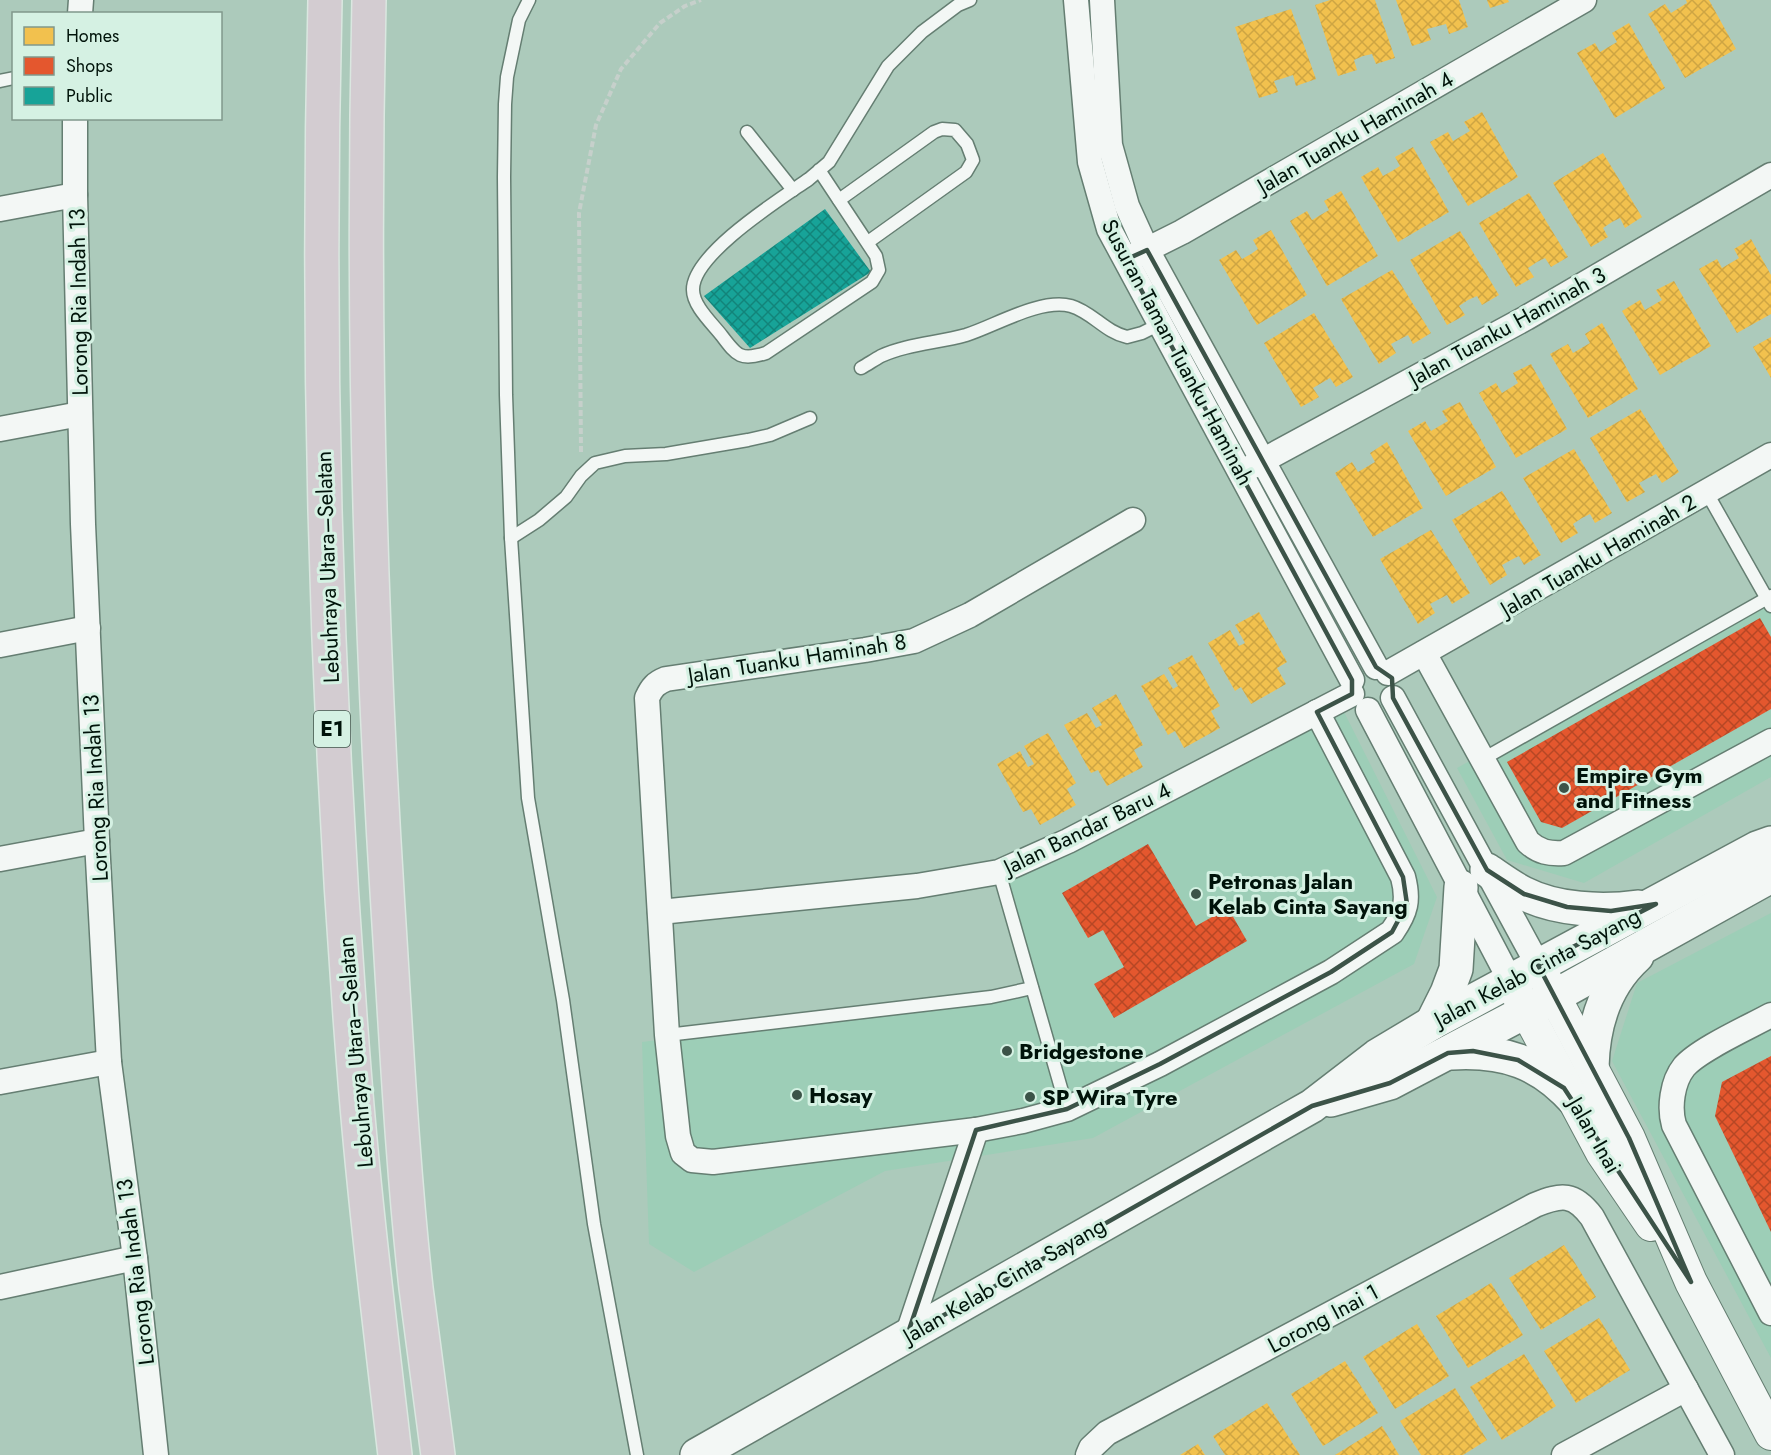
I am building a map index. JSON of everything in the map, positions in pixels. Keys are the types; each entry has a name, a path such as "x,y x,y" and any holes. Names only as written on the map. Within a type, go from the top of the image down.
{"highway":[{"name":"Lebuhraya Utara–Selatan","path":"325,0 322,392 334,771 354,1071 395,1455"},
{"name":"Lebuhraya Utara–Selatan","path":"369,0 367,368 373,634 398,1070 416,1286 438,1455"}],"main road":[{"name":"Jalan Kelab Cinta Sayang","path":"1312,1106 1390,1083 1555,996 1757,848 1771,843"},
{"name":"Jalan Kelab Cinta Sayang","path":"697,1455 1312,1106 1377,1056 1524,972 1771,876"},
{"path":"1432,1023 1456,969 1474,879 1567,907 1663,918 1649,945 1617,979 1605,1000 1597,1021 1592,1067"},
{"path":"1448,1053 1473,1051 1518,1060 1550,1077 1564,1088 1575,1102"}],"street":[{"name":"Susuran Taman Tuanku Haminah","path":"1076,0 1090,162 1109,229 1242,473 1357,695 1474,879"},
{"name":"Susuran Taman Tuanku Haminah","path":"1102,0 1110,145 1127,206 1147,250 1382,670"},
{"name":"Jalan Tuanku Haminah 4","path":"1125,260 1147,250 1584,0"},
{"name":"Lorong Ria Indah 13","path":"75,120 80,414 97,842 109,1062 135,1258 156,1455"},
{"name":"Jalan Tuanku Haminah 3","path":"1242,473 1526,318 1771,175"},
{"path":"0,209 75,195"},
{"path":"0,429 80,414"},
{"name":"Jalan Tuanku Haminah 2","path":"1382,670 1424,653 1771,455"},
{"name":"Jalan Tuanku Haminah 8","path":"660,912 647,698 650,690 656,684 666,679 914,641 970,615 1133,520"},
{"path":"0,645 88,628"},
{"path":"1424,653 1528,842 1538,850 1553,854 1564,853 1771,741"},
{"path":"1362,669 1382,670 1394,685 1393,698 1382,708 1357,695 1362,669"},
{"name":"Jalan Bandar Baru 4","path":"660,912 917,886 999,872 1068,842 1317,712 1357,695"},
{"name":"Susuran Taman Tuanku Haminah","path":"1393,698 1474,879 1524,972"},
{"path":"660,912 667,1035 678,1136 683,1153 692,1161 713,1162 976,1130 1067,1109 1160,1064 1331,972 1392,932 1399,922 1407,904 1403,877 1317,712"},
{"path":"0,859 97,842"},
{"name":"Jalan Inai","path":"1524,972 1555,996 1629,1138 1691,1282 1771,1434"},
{"name":"Jalan Inai","path":"1524,972 1527,1011 1602,1153 1691,1282"},
{"path":"1771,1015 1694,1058 1682,1068 1672,1100 1671,1114 1674,1125 1771,1313"},
{"path":"0,1082 109,1062"},
{"path":"907,1336 976,1130"},
{"name":"Lorong Inai 1","path":"1088,1455 1091,1448 1107,1433 1552,1198 1568,1197 1582,1203 1592,1217 1686,1389"},
{"path":"0,1287 135,1258"},
{"path":"1564,1455 1686,1389 1722,1455"}],"lane":[{"path":"529,0 519,20 505,104 506,396 511,538 528,798 563,1000 594,1224 637,1455"},
{"path":"819,170 868,242 876,256 879,270 872,282 766,353 751,358 736,355 696,302 693,289 707,258 745,225 829,162 888,66 922,32 962,2"},
{"path":"839,200 934,132 942,129 955,130 967,144 973,160 966,171 868,242"},
{"path":"747,132 793,190"},
{"path":"861,368 882,356 964,336 1016,315 1049,306 1069,305 1077,308 1105,327 1127,337 1160,324"},
{"path":"511,538 539,520 566,496 581,476 595,463 625,456 666,454 748,440 770,435 810,418"},
{"path":"1483,759 1770,600 1707,493"},
{"path":"999,872 1067,1109"},
{"path":"667,1035 991,997 1032,988"}],"path":[{"path":"581,476 579,213 596,125 621,69 660,22 685,6 701,0"}],"highlighted area":[{"path":"1147,250 1376,667 1392,678 1393,698 1487,870 1524,894 1567,907 1611,911 1656,904 1538,965 1629,1138 1691,1282 1564,1088 1518,1060 1473,1051 1448,1053 1390,1083 1312,1106 907,1336 976,1130 1067,1109 1160,1064 1331,972 1392,932 1407,904 1403,877 1317,712 1352,694 1352,680 1125,260"}],"shaded area":[{"path":"1771,594 1771,777 1584,883 1507,860 1457,768"},
{"path":"1343,710 1437,897 1414,964 1093,1138 885,1171 694,1272 649,1244 642,1042 1027,995 998,882"},
{"path":"1771,913 1771,1358 1612,1061 1637,983"}],"building: Homes":[{"path":"1330,0 1375,0 1395,58 1376,64 1372,54 1363,56 1354,60 1357,70 1338,76 1315,5"},
{"path":"1396,0 1459,0 1468,27 1449,34 1446,24 1427,29 1431,40 1412,46"},
{"path":"1487,0 1508,0 1509,2 1490,8"},
{"path":"1686,0 1709,0 1736,49 1685,78 1648,14 1665,4 1671,13 1687,3"},
{"path":"1291,9 1316,79 1296,86 1293,75 1274,81 1278,92 1259,98 1235,27"},
{"path":"1629,23 1665,88 1615,118 1577,53 1595,43 1600,52 1617,42 1612,33"},
{"path":"1482,112 1518,177 1468,206 1430,142 1448,132 1453,141 1470,131 1464,122"},
{"path":"1413,147 1449,212 1398,242 1361,177 1378,167 1383,176 1392,171 1400,166 1395,157"},
{"path":"1603,153 1642,217 1625,228 1620,218 1612,222 1603,228 1608,237 1591,247 1553,183"},
{"path":"1341,191 1378,256 1327,286 1290,221 1307,211 1312,220 1329,210 1324,201"},
{"path":"1529,193 1568,257 1551,267 1545,258 1537,262 1528,268 1534,277 1516,287 1479,223"},
{"path":"1271,230 1307,295 1257,325 1219,260 1236,250 1242,259 1251,254 1258,249 1253,240"},
{"path":"1460,231 1499,295 1482,305 1477,296 1468,300 1459,306 1465,315 1447,325 1410,260"},
{"path":"1751,239 1771,275 1771,314 1737,333 1699,269 1717,259 1722,268 1739,258 1734,249"},
{"path":"1392,270 1431,333 1413,344 1408,335 1391,344 1396,353 1379,364 1341,299"},
{"path":"1674,281 1711,346 1660,375 1622,311 1640,300 1645,310 1662,300 1656,290"},
{"path":"1314,313 1353,377 1336,387 1330,378 1313,388 1319,397 1301,407 1264,343"},
{"path":"1602,323 1638,389 1588,418 1550,354 1568,344 1573,353 1590,343 1585,334"},
{"path":"1771,337 1771,378 1753,347"},
{"path":"1531,364 1567,429 1516,458 1479,393 1496,383 1502,393 1518,383 1513,373"},
{"path":"1460,402 1496,467 1446,496 1408,431 1425,421 1431,431 1448,421 1442,411"},
{"path":"1640,409 1679,472 1662,483 1656,474 1639,483 1645,492 1627,502 1590,438"},
{"path":"1387,442 1423,508 1373,537 1335,473 1352,462 1358,472 1375,462 1370,453"},
{"path":"1574,449 1612,513 1595,523 1590,514 1582,518 1573,524 1578,533 1561,543 1523,478"},
{"path":"1502,491 1541,555 1524,565 1519,556 1502,565 1507,575 1490,585 1452,520"},
{"path":"1431,530 1470,593 1452,604 1447,595 1430,604 1435,613 1418,624 1380,559"},
{"path":"1259,612 1287,662 1277,668 1286,684 1251,704 1241,687 1235,691 1208,643 1230,630 1239,646 1245,643 1235,625"},
{"path":"1192,655 1220,706 1211,711 1220,728 1184,748 1175,731 1168,735 1141,686 1164,674 1173,689 1178,686 1168,668"},
{"path":"1116,694 1143,745 1134,750 1143,767 1107,786 1098,770 1091,773 1064,725 1087,713 1096,728 1102,725 1092,708"},
{"path":"1048,733 1076,783 1067,789 1076,805 1040,825 1031,809 1023,812 997,764 1020,751 1028,767 1034,764 1024,746"},
{"path":"1564,1245 1596,1297 1541,1330 1509,1278"},
{"path":"1491,1283 1523,1335 1468,1368 1436,1316"},
{"path":"1599,1318 1630,1370 1576,1403 1544,1351"},
{"path":"1417,1324 1449,1376 1395,1409 1363,1357"},
{"path":"1524,1354 1556,1406 1502,1440 1470,1387"},
{"path":"1345,1361 1378,1413 1323,1446 1291,1394"},
{"path":"1455,1388 1487,1440 1463,1455 1421,1455 1400,1421"},
{"path":"1267,1403 1300,1455 1225,1455 1213,1436"},
{"path":"1382,1426 1399,1455 1335,1455"},
{"path":"1198,1444 1205,1455 1180,1455"}],"building: Shops":[{"path":"1760,618 1771,637 1771,709 1562,828 1541,822 1507,762"},
{"path":"1148,844 1196,926 1228,908 1247,941 1114,1018 1094,984 1124,967 1103,930 1088,938 1062,893"},
{"path":"1771,1056 1771,1232 1715,1116 1722,1082"}],"building: Public":[{"path":"825,209 871,272 750,348 704,296"}],"place":[{"name":"Empire Gym and Fitness","path":"1564,788"},
{"name":"Petronas Jalan Kelab Cinta Sayang","path":"1196,894"},
{"name":"Bridgestone","path":"1007,1051"},
{"name":"Hosay","path":"797,1095"},
{"name":"SP Wira Tyre","path":"1030,1097"}]}
